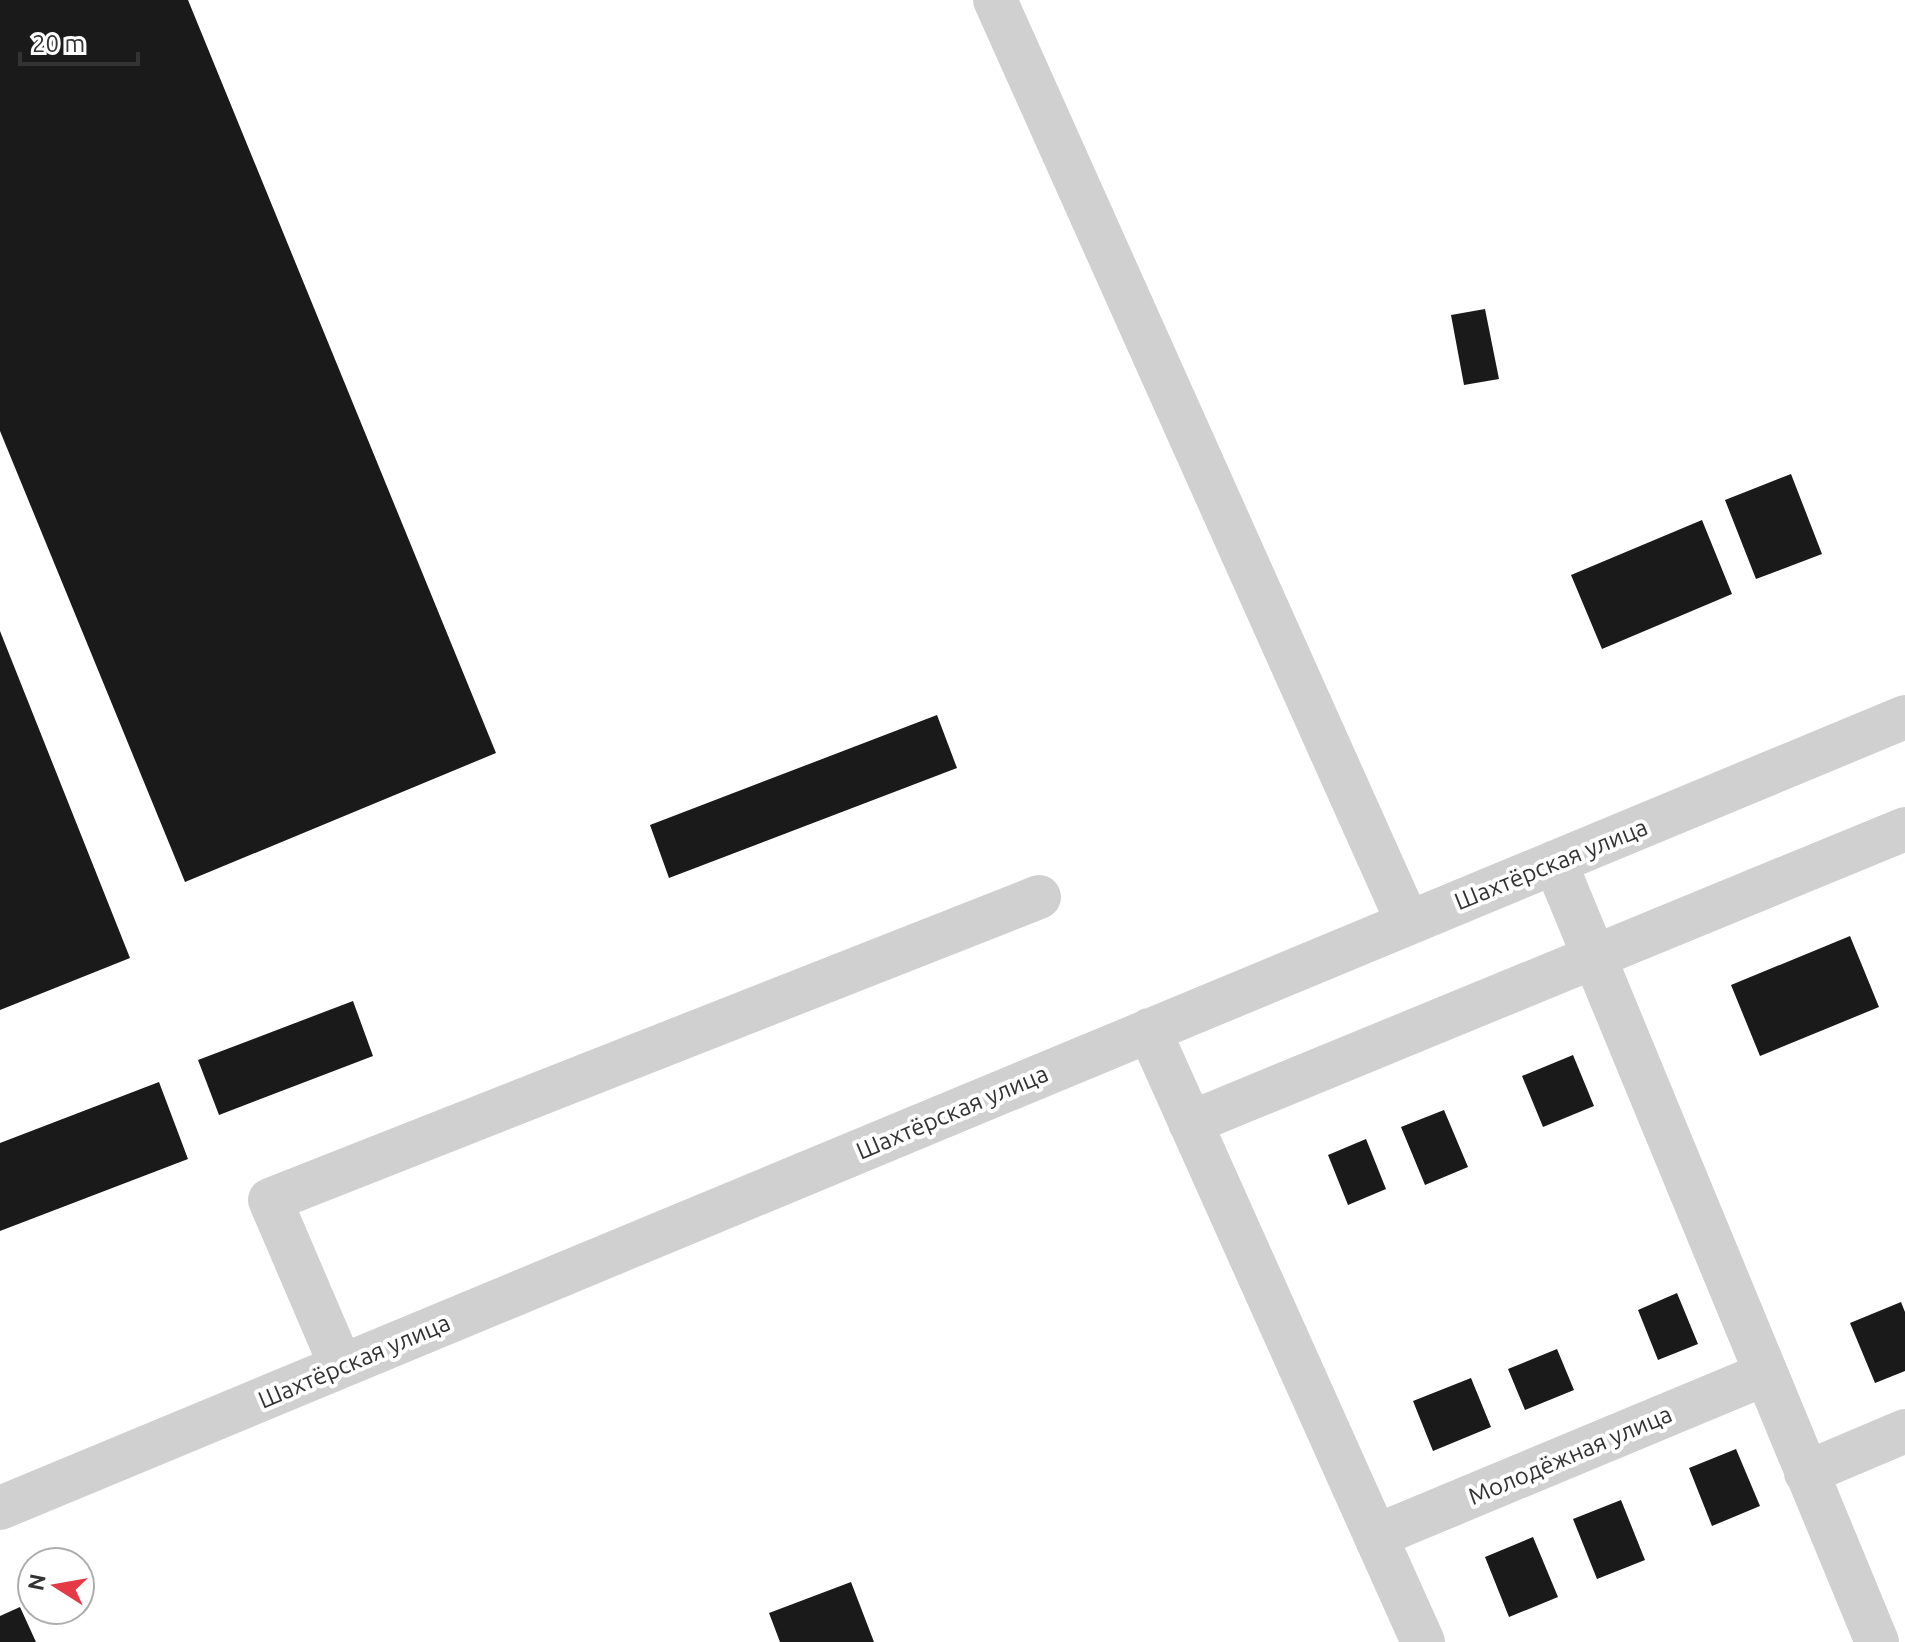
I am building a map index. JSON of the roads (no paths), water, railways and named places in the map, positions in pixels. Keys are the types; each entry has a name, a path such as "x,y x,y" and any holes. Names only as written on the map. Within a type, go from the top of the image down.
{"street":[{"path":"995,0 1408,923"},
{"name":"Шахтёрская улица","path":"0,1508 1905,717"},
{"path":"1190,1123 1905,829"},
{"path":"1555,862 1877,1642"},
{"path":"341,1366 270,1200 1039,897"},
{"path":"1149,1030 1423,1642"},
{"name":"Молодёжная улица","path":"1376,1536 1765,1374"},
{"path":"1806,1473 1905,1431"}]}
